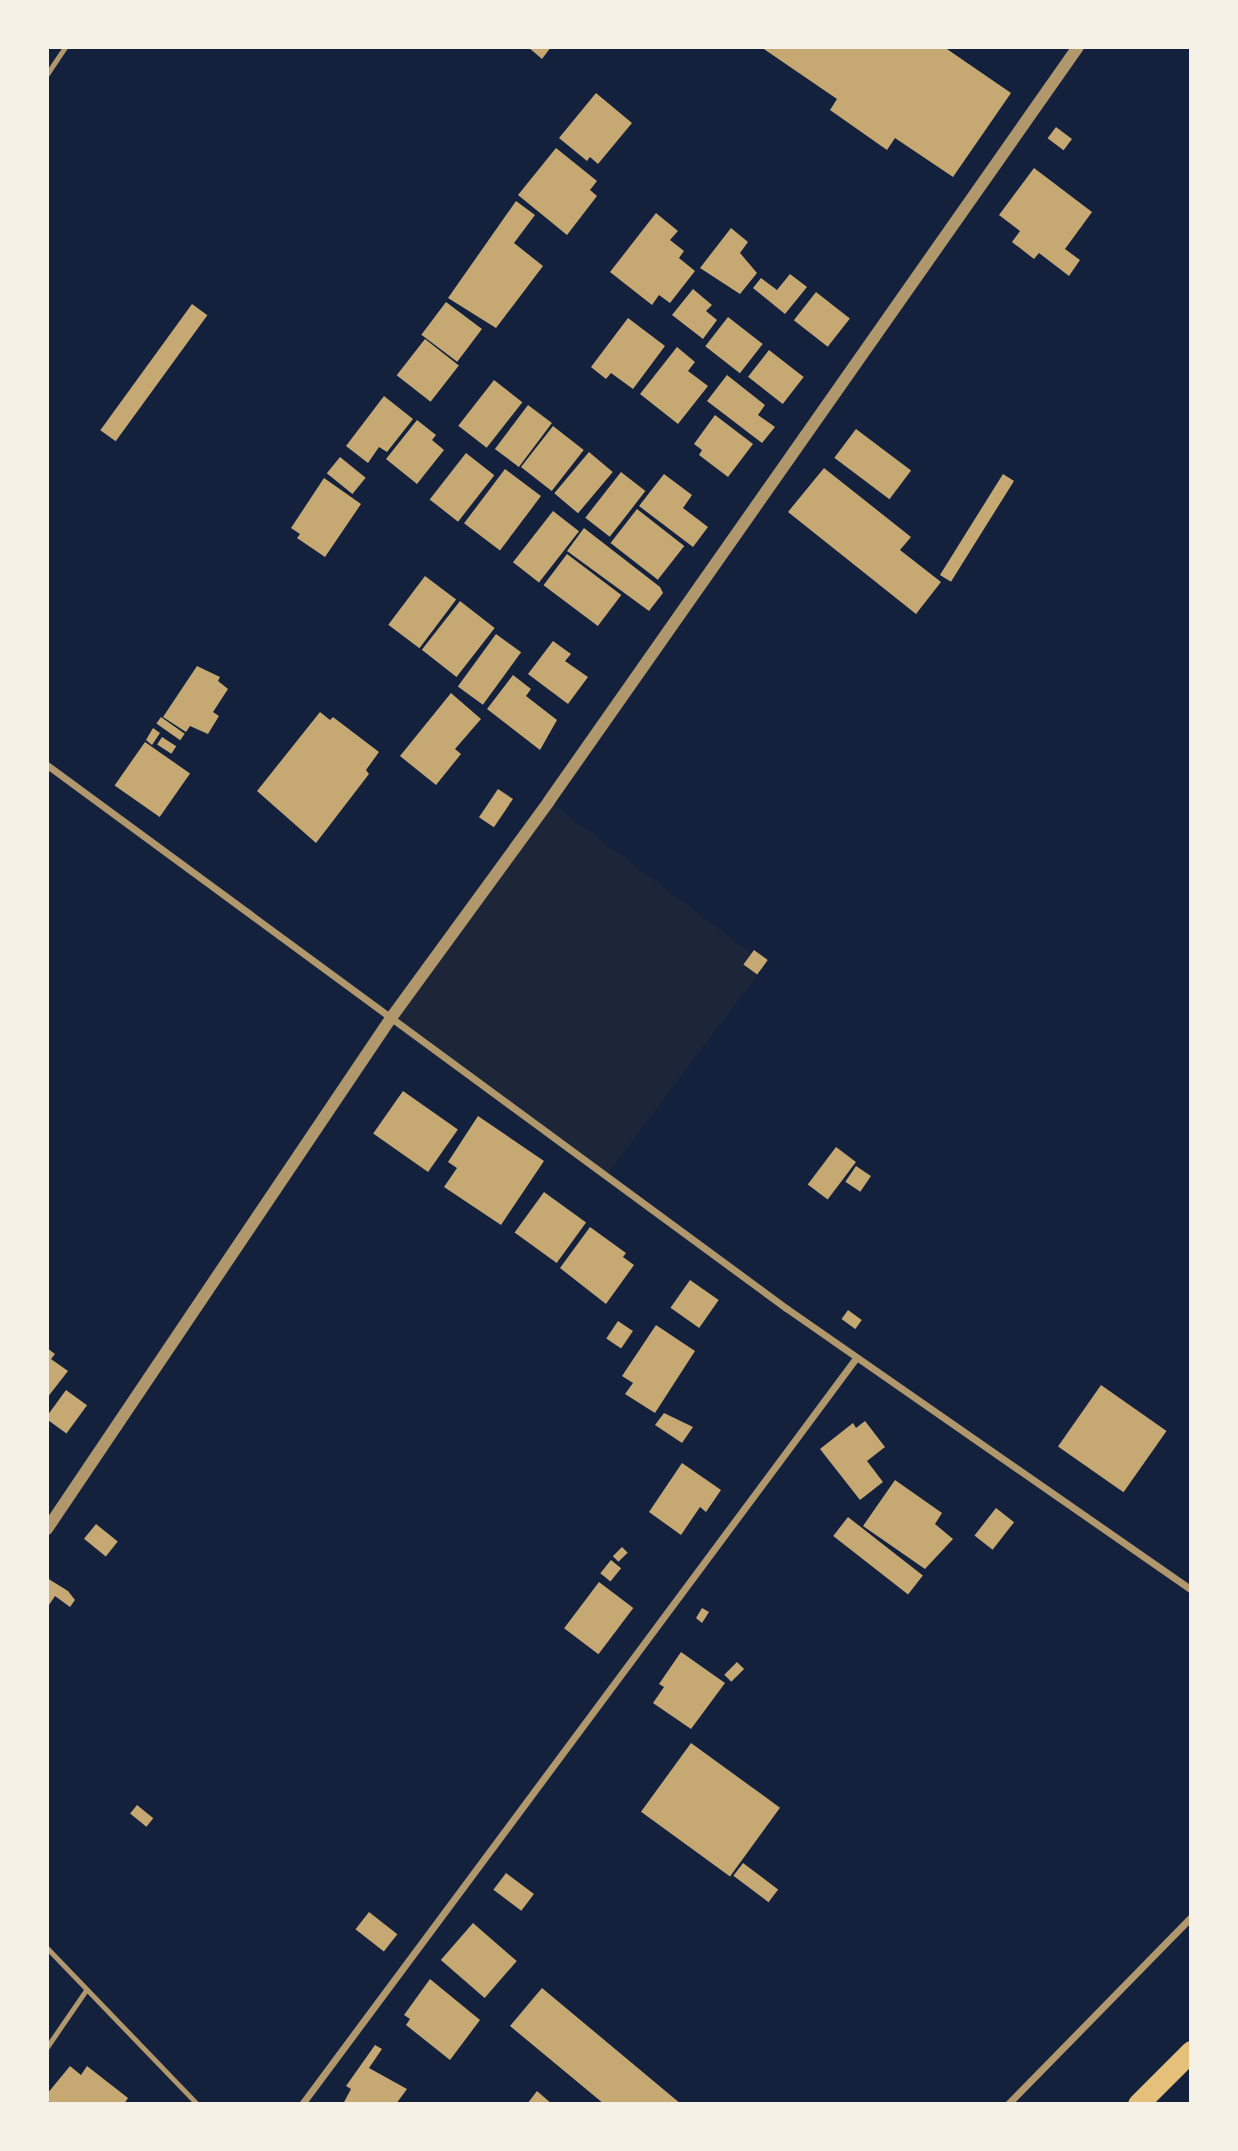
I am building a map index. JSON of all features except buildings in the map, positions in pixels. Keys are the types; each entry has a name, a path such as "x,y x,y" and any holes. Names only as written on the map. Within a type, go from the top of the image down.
{"highway":[{"path":"1138,2104 1191,2051"}],"street":[{"path":"47,1530 391,1018 550,801 1078,47"},
{"path":"47,765 856,1358 1191,1589"},
{"path":"302,2104 856,1358"},
{"path":"1007,2104 1191,1917"}],"lane":[{"path":"47,74 65,47"},
{"path":"47,1948 197,2104"},
{"path":"47,2047 86,1990"}],"shaded area":[{"path":"549,801 765,964 604,1178 388,1015"}]}
